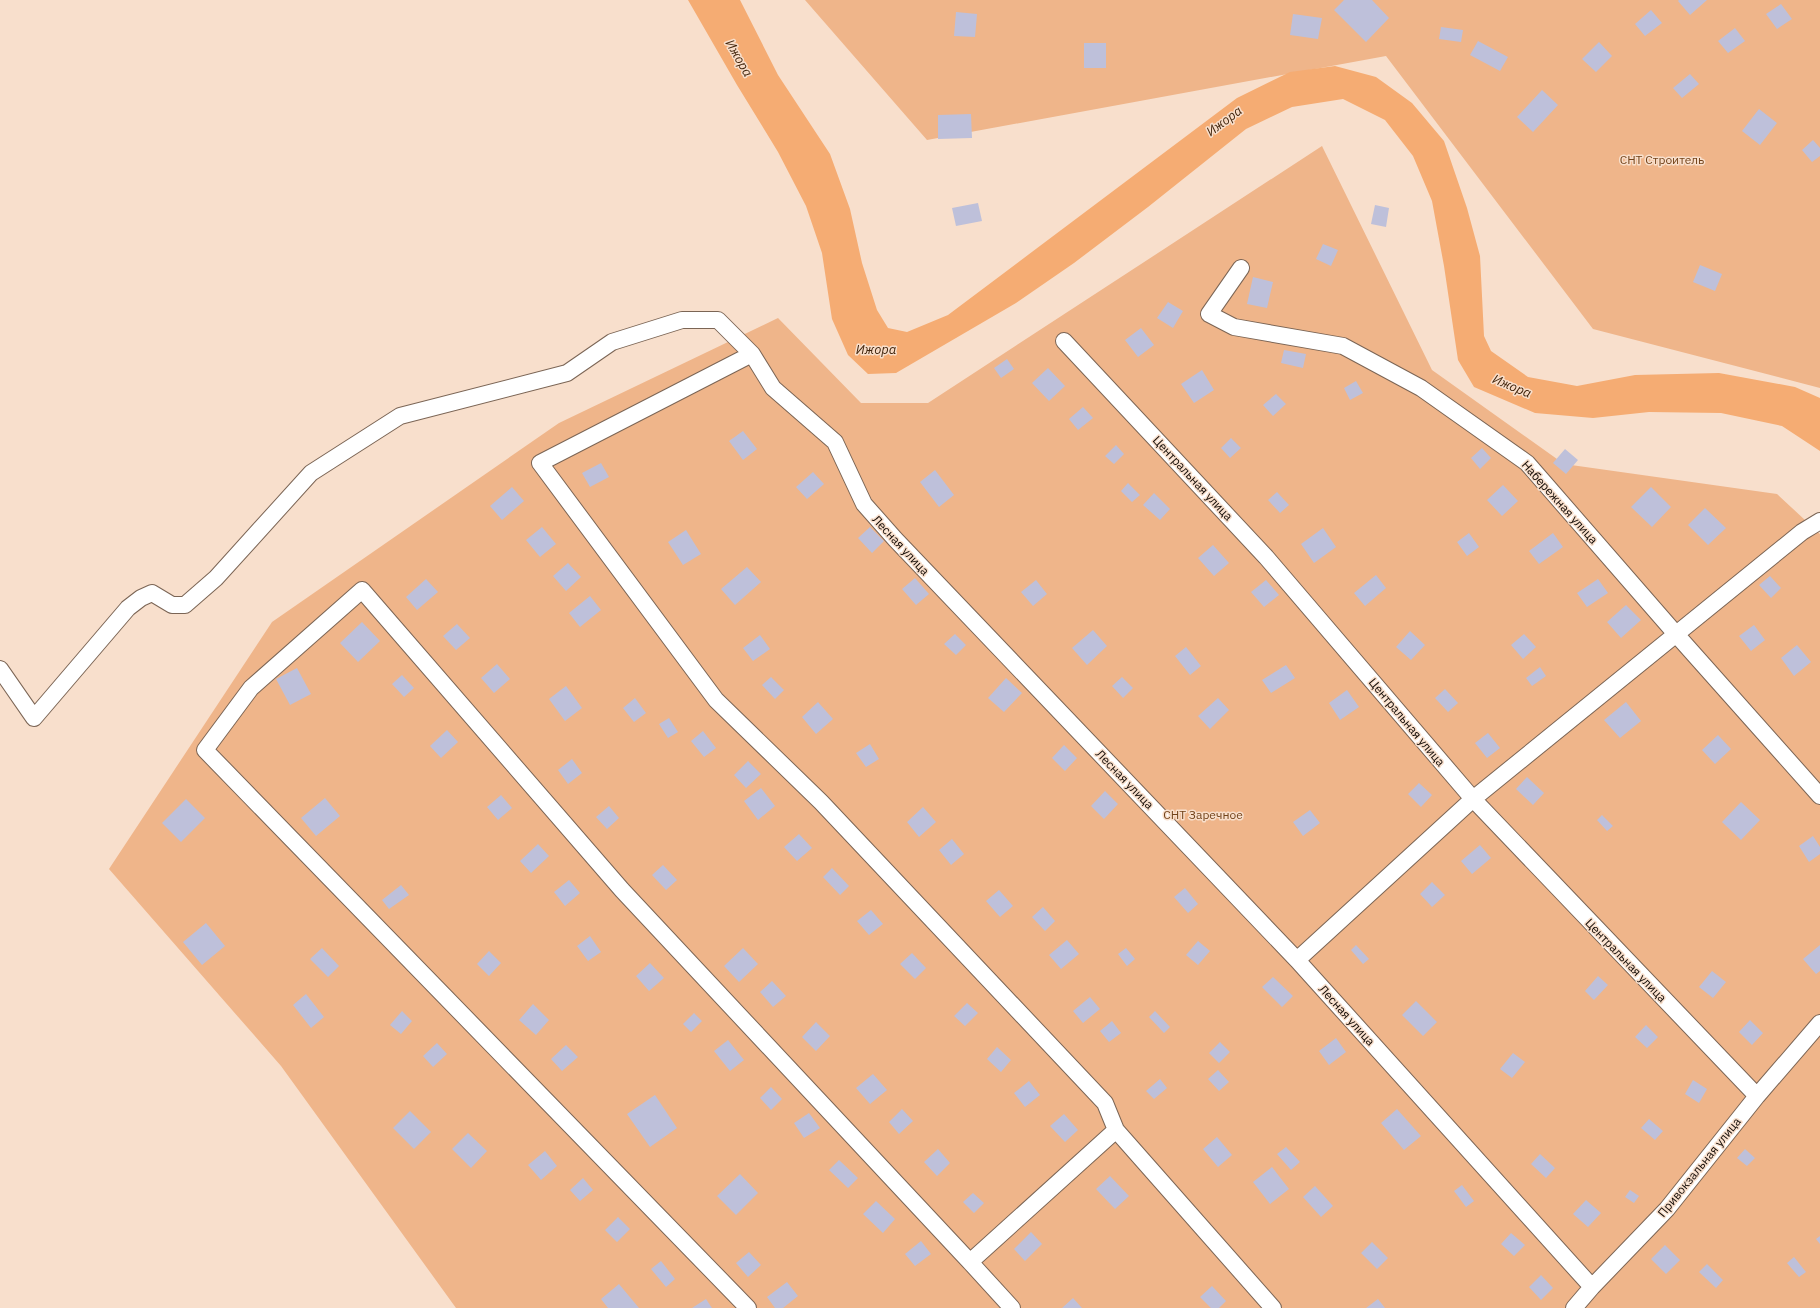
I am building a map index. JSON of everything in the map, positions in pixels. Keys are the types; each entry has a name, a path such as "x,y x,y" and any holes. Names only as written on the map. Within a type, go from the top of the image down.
{"street":[{"name":"Набережная улица","path":"1242,268 1209,314 1234,327 1343,346 1421,388 1527,462 1675,633 1820,796"},
{"name":"Лесная улица","path":"0,669 34,718 128,608 141,598 152,594 172,605 185,605 216,578 311,473 400,416 567,373 612,342 682,320 718,320 752,354 772,388 835,442 864,504 895,539 1297,960 1592,1286"},
{"name":"Центральная улица","path":"1064,340 1266,557 1473,799 1757,1096"},
{"path":"752,354 540,463 716,700 821,802 1105,1103 1116,1130 1273,1308"},
{"path":"1297,960 1473,799 1675,633 1802,532 1820,521"},
{"path":"748,1308 205,750 251,688 362,590 622,890 1012,1308"},
{"name":"Привокзальная улица","path":"1574,1308 1592,1286 1667,1209 1757,1096 1820,1023"},
{"path":"970,1262 1116,1130"}],"green space":[{"name":"СНТ Строитель","path":"805,0 1820,0 1820,388 1593,329 1386,56 927,140"},
{"name":"СНТ Заречное","path":"1322,146 1432,370 1564,464 1777,494 1820,534 1820,1308 456,1308 281,1066 109,869 272,622 559,423 778,318 861,403 928,403"}],"water":[{"name":"Ижора","path":"688,0 740,0 778,75 830,154 850,209 862,263 877,310 888,328 907,332 948,315 1237,98 1290,72 1335,66 1376,77 1412,103 1444,141 1467,208 1480,256 1484,336 1491,351 1528,377 1577,386 1635,375 1719,373 1795,387 1820,398 1820,451 1782,426 1721,413 1649,412 1593,418 1535,413 1474,387 1458,360 1444,266 1432,201 1413,156 1385,120 1343,99 1292,107 1246,129 1148,207 1074,263 1016,303 896,373 868,374 848,355 832,319 822,253 806,206 778,152"}],"building":[{"path":"1344,0 1372,0 1389,18 1366,42 1334,10"},
{"path":"1707,0 1690,15 1678,1"},
{"path":"1781,4 1792,19 1777,29 1766,14"},
{"path":"1651,10 1662,23 1645,36 1635,24"},
{"path":"956,12 977,14 975,37 954,36"},
{"path":"1293,14 1322,18 1318,39 1290,35"},
{"path":"1441,27 1463,30 1461,42 1439,39"},
{"path":"1735,28 1745,41 1728,53 1718,41"},
{"path":"1478,41 1508,57 1500,71 1470,55"},
{"path":"1599,42 1612,56 1596,72 1582,59"},
{"path":"1084,43 1106,43 1106,68 1084,68"},
{"path":"1690,74 1699,84 1682,98 1673,88"},
{"path":"1542,90 1558,105 1533,132 1517,117"},
{"path":"1759,109 1777,123 1760,145 1742,131"},
{"path":"971,114 972,138 938,139 938,115"},
{"path":"1813,140 1820,148 1820,156 1812,162 1802,150"},
{"path":"978,203 982,221 956,226 952,208"},
{"path":"1375,205 1389,208 1386,227 1371,224"},
{"path":"1323,244 1338,250 1331,266 1316,259"},
{"path":"1700,265 1722,274 1715,291 1693,282"},
{"path":"1253,277 1273,282 1267,308 1247,304"},
{"path":"1168,302 1183,311 1173,328 1157,318"},
{"path":"1141,328 1154,345 1138,357 1125,340"},
{"path":"1284,350 1306,354 1303,368 1281,363"},
{"path":"1007,359 1014,369 1001,378 994,368"},
{"path":"1048,368 1065,386 1049,401 1032,383"},
{"path":"1202,370 1214,390 1194,403 1181,384"},
{"path":"1356,381 1363,393 1350,400 1344,388"},
{"path":"1276,394 1286,404 1273,416 1263,405"},
{"path":"1083,407 1093,418 1078,430 1069,419"},
{"path":"743,431 757,449 743,460 729,441"},
{"path":"1231,438 1241,448 1230,458 1221,448"},
{"path":"1116,445 1124,454 1114,464 1105,456"},
{"path":"1482,448 1491,458 1480,469 1471,458"},
{"path":"1565,449 1578,460 1566,474 1553,463"},
{"path":"601,463 609,477 590,487 582,473"},
{"path":"935,470 954,495 939,507 920,482"},
{"path":"813,472 824,484 807,499 796,487"},
{"path":"1128,483 1140,495 1132,502 1121,491"},
{"path":"1503,485 1518,501 1502,516 1487,500"},
{"path":"512,487 524,501 502,520 490,506"},
{"path":"1651,487 1671,507 1652,527 1631,507"},
{"path":"1277,492 1289,505 1280,513 1268,500"},
{"path":"1154,493 1170,509 1160,520 1143,505"},
{"path":"1705,508 1726,528 1708,545 1688,525"},
{"path":"542,527 556,544 540,557 526,540"},
{"path":"870,527 884,541 872,553 858,538"},
{"path":"1323,528 1336,547 1314,563 1301,544"},
{"path":"686,530 701,554 683,565 668,542"},
{"path":"1469,533 1479,547 1467,556 1457,542"},
{"path":"1553,533 1563,547 1539,564 1529,551"},
{"path":"1213,545 1229,563 1214,576 1198,558"},
{"path":"568,563 581,577 566,591 553,576"},
{"path":"747,567 761,582 735,605 721,589"},
{"path":"1376,575 1386,588 1365,606 1354,593"},
{"path":"1770,576 1781,588 1771,598 1759,585"},
{"path":"915,578 929,594 916,605 902,589"},
{"path":"426,579 438,592 417,610 406,597"},
{"path":"1598,579 1608,593 1587,607 1577,593"},
{"path":"1036,580 1047,594 1033,606 1021,592"},
{"path":"1266,580 1279,595 1264,607 1251,592"},
{"path":"590,596 601,610 580,627 569,613"},
{"path":"1626,605 1641,620 1621,638 1607,622"},
{"path":"362,622 380,641 358,662 340,643"},
{"path":"457,624 470,638 456,650 443,636"},
{"path":"1754,625 1765,640 1751,651 1739,636"},
{"path":"1093,630 1107,646 1087,665 1072,648"},
{"path":"1410,631 1425,645 1411,660 1396,647"},
{"path":"955,634 966,645 956,655 944,644"},
{"path":"1524,634 1536,647 1523,659 1511,645"},
{"path":"760,635 770,649 753,661 743,648"},
{"path":"1797,645 1811,662 1794,676 1781,658"},
{"path":"1186,647 1201,666 1190,675 1175,656"},
{"path":"497,664 510,679 494,693 481,678"},
{"path":"1286,665 1295,678 1271,693 1262,680"},
{"path":"1540,667 1546,676 1532,686 1526,678"},
{"path":"297,668 311,694 290,705 276,679"},
{"path":"402,675 414,688 404,697 392,684"},
{"path":"771,677 784,690 775,699 762,685"},
{"path":"1122,677 1133,688 1123,698 1112,686"},
{"path":"1006,678 1022,693 1004,712 988,698"},
{"path":"566,686 582,708 565,721 549,699"},
{"path":"1445,689 1458,703 1448,712 1435,698"},
{"path":"1347,690 1359,707 1340,720 1329,703"},
{"path":"635,698 646,713 634,722 623,708"},
{"path":"1218,698 1229,710 1210,729 1198,716"},
{"path":"818,702 833,719 816,734 802,717"},
{"path":"1626,702 1641,721 1620,738 1604,720"},
{"path":"669,718 678,732 668,738 659,724"},
{"path":"447,730 458,742 441,758 430,746"},
{"path":"703,731 716,748 704,757 691,741"},
{"path":"1488,733 1500,748 1487,758 1475,743"},
{"path":"1718,735 1731,749 1715,764 1702,750"},
{"path":"870,744 879,759 866,767 856,753"},
{"path":"1064,745 1077,758 1065,771 1052,758"},
{"path":"572,759 582,773 568,784 558,770"},
{"path":"748,761 761,774 746,788 734,775"},
{"path":"1527,777 1544,793 1533,805 1516,789"},
{"path":"1419,783 1432,795 1421,807 1408,794"},
{"path":"761,788 775,806 758,820 744,801"},
{"path":"1105,791 1118,804 1104,819 1091,806"},
{"path":"501,795 512,808 498,820 487,807"},
{"path":"325,798 340,816 316,836 301,818"},
{"path":"186,799 205,818 181,842 162,823"},
{"path":"1741,802 1760,820 1741,840 1722,822"},
{"path":"609,806 619,818 607,829 596,817"},
{"path":"923,807 936,822 919,837 907,822"},
{"path":"1310,810 1320,823 1303,836 1293,822"},
{"path":"1602,815 1613,826 1607,831 1597,820"},
{"path":"799,834 812,848 797,861 784,847"},
{"path":"1813,836 1820,847 1820,854 1809,862 1799,846"},
{"path":"952,839 964,854 951,865 939,850"},
{"path":"538,844 549,856 531,873 520,861"},
{"path":"1480,845 1491,858 1472,874 1461,861"},
{"path":"663,865 677,880 666,890 652,875"},
{"path":"832,868 849,886 840,895 823,877"},
{"path":"569,880 580,893 565,906 554,892"},
{"path":"1432,882 1445,895 1432,907 1420,894"},
{"path":"401,885 409,895 389,909 382,900"},
{"path":"1185,888 1198,904 1188,913 1174,897"},
{"path":"999,890 1013,906 1000,917 986,901"},
{"path":"1043,907 1055,921 1045,931 1032,917"},
{"path":"871,910 883,924 869,935 857,921"},
{"path":"206,923 225,946 202,965 183,942"},
{"path":"590,936 601,952 588,961 577,946"},
{"path":"1067,940 1079,954 1061,969 1049,955"},
{"path":"1198,941 1210,951 1198,965 1186,955"},
{"path":"1356,945 1369,959 1363,964 1351,950"},
{"path":"1820,945 1820,971 1816,974 1803,959"},
{"path":"322,948 339,966 328,977 310,959"},
{"path":"743,948 758,964 739,982 724,966"},
{"path":"1126,948 1135,959 1127,966 1118,954"},
{"path":"489,951 501,963 489,976 477,964"},
{"path":"912,953 926,968 915,979 900,964"},
{"path":"650,963 664,978 649,991 636,976"},
{"path":"1712,971 1726,982 1713,998 1699,987"},
{"path":"1598,976 1608,985 1594,1000 1585,991"},
{"path":"1273,977 1293,996 1282,1007 1262,987"},
{"path":"772,981 786,996 773,1007 760,992"},
{"path":"306,994 324,1017 311,1028 293,1005"},
{"path":"1090,997 1100,1009 1083,1023 1073,1011"},
{"path":"1416,1001 1437,1022 1423,1036 1402,1015"},
{"path":"967,1003 978,1013 965,1026 954,1016"},
{"path":"533,1004 549,1020 536,1035 519,1020"},
{"path":"402,1011 412,1021 401,1034 390,1025"},
{"path":"1155,1011 1170,1027 1164,1033 1149,1017"},
{"path":"694,1013 702,1021 691,1032 683,1024"},
{"path":"1750,1020 1763,1033 1752,1045 1739,1032"},
{"path":"1112,1021 1121,1033 1109,1042 1100,1031"},
{"path":"816,1022 830,1036 816,1051 802,1037"},
{"path":"1646,1025 1658,1037 1647,1048 1635,1037"},
{"path":"1336,1038 1346,1052 1329,1065 1319,1051"},
{"path":"728,1040 744,1060 730,1071 714,1051"},
{"path":"1220,1042 1230,1052 1219,1063 1209,1053"},
{"path":"437,1043 447,1054 433,1067 423,1056"},
{"path":"566,1045 578,1057 562,1071 551,1059"},
{"path":"997,1047 1011,1060 1001,1072 987,1059"},
{"path":"1513,1053 1525,1062 1512,1078 1500,1069"},
{"path":"1218,1070 1229,1082 1219,1091 1208,1079"},
{"path":"873,1074 887,1090 870,1104 856,1088"},
{"path":"1160,1079 1167,1088 1154,1099 1146,1091"},
{"path":"1693,1080 1707,1089 1699,1103 1685,1094"},
{"path":"1029,1081 1040,1095 1025,1107 1014,1093"},
{"path":"771,1087 782,1099 771,1110 760,1098"},
{"path":"655,1095 677,1128 650,1147 627,1114"},
{"path":"902,1109 913,1121 899,1134 889,1122"},
{"path":"1397,1109 1421,1136 1404,1150 1381,1123"},
{"path":"410,1111 431,1132 414,1149 393,1128"},
{"path":"809,1113 820,1128 804,1138 794,1123"},
{"path":"1064,1114 1078,1130 1065,1142 1050,1126"},
{"path":"1649,1119 1663,1131 1655,1140 1641,1128"},
{"path":"468,1133 487,1151 471,1168 452,1149"},
{"path":"1217,1137 1232,1155 1218,1167 1203,1149"},
{"path":"1286,1147 1300,1162 1291,1170 1277,1154"},
{"path":"938,1149 950,1163 937,1176 924,1162"},
{"path":"1745,1149 1755,1158 1747,1166 1737,1158"},
{"path":"545,1151 557,1166 541,1180 528,1165"},
{"path":"1540,1154 1555,1168 1546,1178 1531,1164"},
{"path":"839,1160 858,1178 848,1188 829,1170"},
{"path":"1272,1167 1289,1189 1270,1204 1253,1182"},
{"path":"740,1174 758,1193 736,1215 717,1196"},
{"path":"1110,1176 1129,1196 1115,1209 1096,1189"},
{"path":"583,1178 593,1190 580,1201 570,1190"},
{"path":"1462,1185 1474,1201 1466,1207 1454,1191"},
{"path":"1315,1186 1333,1206 1321,1217 1303,1197"},
{"path":"1630,1190 1639,1196 1634,1203 1625,1197"},
{"path":"973,1193 984,1203 974,1213 963,1202"},
{"path":"1586,1200 1601,1213 1588,1227 1573,1214"},
{"path":"876,1201 895,1219 883,1233 863,1214"},
{"path":"618,1217 630,1229 617,1242 605,1230"},
{"path":"1031,1232 1042,1244 1025,1261 1014,1249"},
{"path":"1511,1233 1525,1245 1514,1256 1501,1244"},
{"path":"1820,1236 1820,1244 1816,1239"},
{"path":"921,1241 931,1254 915,1266 905,1254"},
{"path":"1372,1242 1388,1258 1377,1269 1361,1253"},
{"path":"1665,1245 1680,1260 1666,1274 1651,1259"},
{"path":"749,1252 761,1265 748,1277 736,1263"},
{"path":"1794,1257 1806,1272 1799,1277 1787,1263"},
{"path":"661,1261 675,1279 666,1287 651,1269"},
{"path":"1707,1264 1723,1280 1716,1288 1699,1272"},
{"path":"1541,1275 1553,1288 1541,1300 1529,1287"},
{"path":"787,1282 798,1296 783,1308 775,1308 767,1297"},
{"path":"619,1284 639,1308 608,1308 601,1299"},
{"path":"1212,1286 1226,1301 1219,1308 1211,1308 1200,1297"},
{"path":"1073,1298 1082,1308 1062,1308"},
{"path":"706,1299 712,1308 692,1308"},
{"path":"1378,1299 1385,1308 1366,1308"}]}
